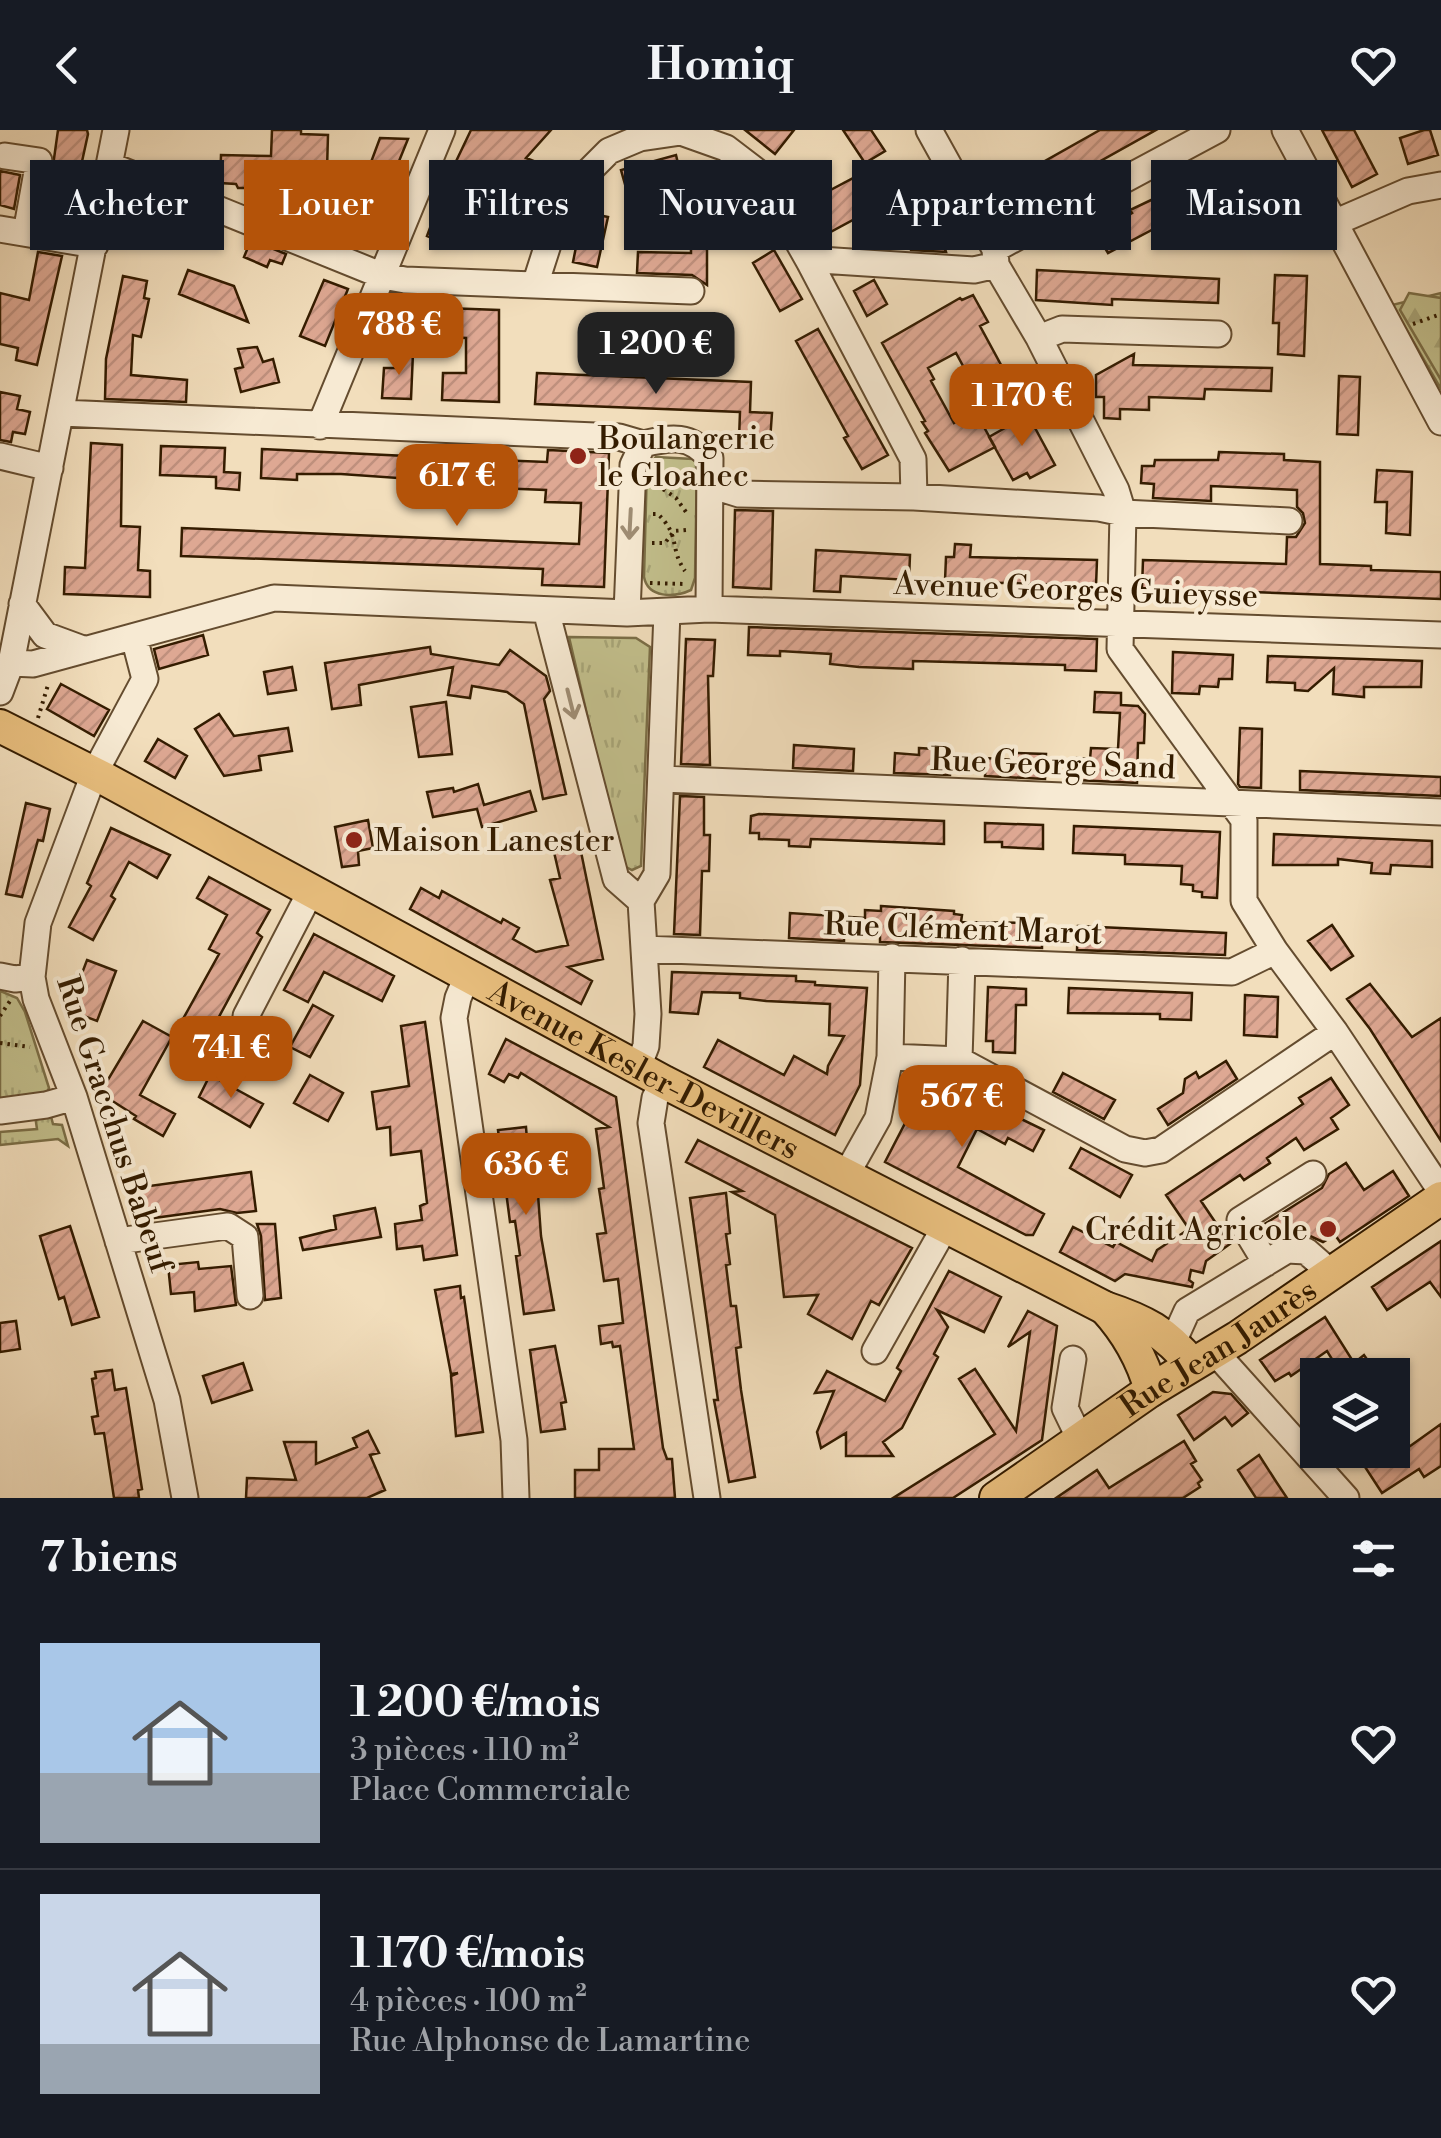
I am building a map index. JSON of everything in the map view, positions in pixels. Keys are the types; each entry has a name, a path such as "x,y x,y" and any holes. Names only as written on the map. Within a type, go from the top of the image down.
{"main road":[{"name":"Avenue Kesler-Devillers","path":"0,713 94,774"},
{"name":"Avenue Kesler-Devillers","path":"0,726 945,1227 1105,1308 1142,1320 1193,1353"},
{"name":"Rue Jean Jaurès","path":"996,1498 1151,1390 1193,1353 1330,1272 1441,1195"},
{"path":"1105,1308 1124,1329 1144,1364 1151,1390"}],"street":[{"path":"110,160 116,130"},
{"path":"320,426 442,130"},
{"path":"929,130 1116,490 1122,513 1120,648 1244,820 1244,901 1441,1195"},
{"path":"810,263 820,260 974,270 1216,130"},
{"path":"1284,130 1300,160"},
{"path":"535,285 552,232 573,187 609,152 640,138 681,132 726,148 760,174 810,263 913,458 914,496"},
{"path":"5,156 39,160 26,233"},
{"path":"1337,222 1408,191 1441,186"},
{"path":"224,212 383,276 405,280 691,291"},
{"path":"0,229 30,234"},
{"path":"1337,229 1441,422"},
{"path":"0,692 11,663 94,250"},
{"path":"1038,338 1062,329 1218,334"},
{"path":"61,412 620,436 643,444 667,438 698,443 710,458 710,608"},
{"path":"627,613 634,464 643,444"},
{"path":"0,456 50,468"},
{"path":"710,478 723,489 739,494 914,496 1288,522"},
{"name":"Avenue Georges Guieysse","path":"11,663 34,664 274,598 627,613 710,608 1441,635"},
{"path":"22,604 45,636 83,649"},
{"path":"546,610 616,879 641,901"},
{"path":"667,612 658,874 641,901 648,1014 646,1046 655,1098 651,1123 707,1498"},
{"name":"Rue Gracchus Babeuf","path":"134,637 145,679 94,774 38,923 32,976 36,999 74,1097 167,1400 184,1498"},
{"name":"Rue George Sand","path":"662,778 1441,812"},
{"path":"250,1053 246,1016 311,891"},
{"name":"Rue Clément Marot","path":"644,949 1232,972 1275,951"},
{"path":"846,1175 878,1118 890,1057 892,957"},
{"path":"959,1060 962,960"},
{"path":"468,974 454,1018 514,1440 516,1498"},
{"path":"0,976 32,976"},
{"path":"890,1057 959,1060 1125,1149 1145,1154 1161,1150 1335,1032"},
{"path":"0,1111 74,1097"},
{"path":"1266,1263 1240,1220 1313,1174"},
{"path":"118,1241 228,1226 246,1237 250,1296"},
{"path":"875,1351 945,1227"},
{"path":"1330,1272 1306,1251 1287,1250 1187,1311 1193,1353 1346,1498"},
{"path":"1072,1359 1065,1408 1080,1440"}],"path":[{"path":"1392,334 1441,314"},
{"path":"646,487 663,475 667,480 710,478"},
{"path":"653,482 676,498 692,519"},
{"path":"628,577 654,584 693,583 676,558 674,530 658,514 648,513"},
{"path":"674,530 696,529"},
{"path":"629,543 665,543 674,530"}],"green space":[{"path":"1409,293 1441,298 1441,380 1400,310"},
{"path":"1441,293 1441,389 1392,305"},
{"path":"656,457 693,459 697,463 695,578 691,590 677,594 656,592 644,577 647,466"},
{"path":"569,637 636,638 650,647 641,866 632,870 622,865"},
{"path":"0,991 17,998 25,1012 49,1088 46,1094 0,1103"},
{"path":"49,1109 53,1124 62,1125 68,1146 58,1139 0,1145 0,1132 37,1129 35,1115"}],"building":[{"path":"58,130 87,130 82,160 54,160"},
{"path":"272,130 328,135 327,160 244,160 244,188 224,183 221,155 271,156"},
{"path":"471,130 551,130 526,158 531,160 457,160"},
{"path":"745,130 794,130 775,154"},
{"path":"843,130 871,130 885,151 863,160"},
{"path":"1100,130 1156,130 1102,160 1047,160"},
{"path":"1322,130 1354,130 1377,174 1352,187"},
{"path":"1430,130 1438,155 1408,164 1400,138"},
{"path":"380,138 408,139 399,160 372,160"},
{"path":"0,171 20,175 14,209 0,205"},
{"path":"852,179 852,220 832,231 832,189"},
{"path":"1151,200 1151,230 1131,241 1132,213 1131,210"},
{"path":"247,250 286,254 282,264 270,260 267,267 244,257"},
{"path":"575,250 601,250 597,267 573,262"},
{"path":"707,250 707,285 692,275 637,273 638,252"},
{"path":"774,250 802,299 780,311 753,263"},
{"path":"38,252 62,256 37,365 16,360 18,348 0,344 0,293 29,300"},
{"path":"188,270 234,286 248,322 179,294"},
{"path":"1037,270 1219,279 1218,303 1112,299 1112,305 1036,300"},
{"path":"1275,275 1307,276 1304,356 1278,354 1279,323 1273,323"},
{"path":"123,276 147,281 144,298 149,299 141,337 133,335 131,375 187,380 186,402 105,399 106,359"},
{"path":"324,280 348,289 325,346 300,336"},
{"path":"874,280 887,304 867,316 854,291"},
{"path":"973,295 988,322 980,326 1013,387 983,403 956,353 928,368 954,423 975,411 995,447 949,471 925,433 925,421 882,343 960,298"},
{"path":"445,308 499,310 499,402 442,400 443,373 466,373 466,338 444,337"},
{"path":"818,329 888,455 862,469 796,341"},
{"path":"257,347 263,362 273,359 279,382 241,392 235,369 243,367 238,349"},
{"path":"397,352 413,353 411,399 382,398 384,368 396,368"},
{"path":"1134,354 1133,365 1272,368 1271,391 1205,389 1204,399 1149,397 1149,410 1120,409 1120,419 1104,418 1104,397 1096,397 1096,375"},
{"path":"537,373 751,382 750,412 772,413 770,441 739,439 740,412 535,404"},
{"path":"1339,376 1360,377 1358,435 1337,434"},
{"path":"0,392 20,396 17,409 30,412 25,434 13,432 11,442 0,440"},
{"path":"1028,415 1055,465 1030,478 1027,473 1013,480 989,437"},
{"path":"91,443 122,445 121,526 140,527 138,570 150,571 150,597 64,594 65,567 85,568"},
{"path":"161,446 225,448 224,472 240,473 239,490 216,488 216,477 160,475"},
{"path":"262,449 427,457 426,480 341,474 297,474 297,480 261,478"},
{"path":"548,450 609,453 604,587 542,585 543,569 181,556 182,528 579,544 581,503 545,502 546,490 492,488 492,482 465,482 466,459 547,462"},
{"path":"1219,452 1284,454 1284,460 1320,462 1320,564 1441,572 1441,599 1142,588 1143,560 1286,564 1287,537 1296,537 1305,523 1297,507 1297,490 1211,486 1211,501 1153,498 1154,484 1141,483 1142,466 1154,466 1155,460 1218,460"},
{"path":"1377,470 1412,472 1410,535 1386,533 1387,502 1375,502"},
{"path":"735,510 773,511 771,589 733,587"},
{"path":"955,544 971,545 970,557 1097,560 1096,586 945,581 946,557 954,557"},
{"path":"816,550 910,555 909,580 841,576 840,592 814,591"},
{"path":"749,627 1097,639 1096,671 1065,670 1065,665 913,661 913,669 859,667 830,664 831,654 780,651 780,656 748,655"},
{"path":"203,635 208,655 159,669 154,649"},
{"path":"686,639 715,640 713,676 708,676 710,765 681,764"},
{"path":"430,647 431,654 499,665 510,650 546,676 550,691 544,699 566,794 543,799 524,704 507,692 472,686 470,698 448,695 453,667 359,685 361,705 332,709 325,663"},
{"path":"1173,652 1233,655 1232,679 1219,679 1218,687 1200,686 1199,694 1172,693"},
{"path":"1268,656 1422,661 1421,687 1364,687 1364,697 1333,694 1334,668 1308,691 1295,690 1295,683 1267,682"},
{"path":"292,667 296,690 268,694 264,672"},
{"path":"61,684 109,710 94,736 47,709"},
{"path":"1095,692 1121,693 1121,705 1138,706 1145,714 1144,743 1138,743 1137,783 1076,780 1077,758 1090,759 1091,748 1118,749 1120,713 1094,712"},
{"path":"446,702 452,754 419,757 411,707"},
{"path":"219,714 234,736 288,728 292,751 259,756 261,770 224,776 195,729"},
{"path":"1240,728 1262,729 1261,788 1238,784"},
{"path":"158,739 187,756 175,778 145,761"},
{"path":"794,745 854,749 853,771 793,768"},
{"path":"919,748 951,750 950,775 894,773 895,753 919,755"},
{"path":"1014,753 1046,754 1045,779 985,776 986,758 1014,760"},
{"path":"1300,771 1441,777 1441,796 1300,790"},
{"path":"478,784 484,805 530,791 536,811 482,827 477,809 433,817 427,792 453,788 454,792"},
{"path":"680,796 704,797 704,835 710,835 709,871 702,871 700,935 674,934"},
{"path":"26,803 50,809 43,841 38,840 22,897 6,894"},
{"path":"751,816 944,821 944,844 811,839 810,847 789,846 789,840 759,839 759,833 750,833"},
{"name":"Maison Lanester","path":"368,820 373,848 358,851 359,865 342,867 335,827"},
{"path":"985,823 1043,825 1043,849 985,842"},
{"path":"1074,826 1220,832 1217,898 1202,897 1202,892 1193,891 1193,885 1181,884 1182,866 1125,864 1125,855 1073,853"},
{"path":"111,828 170,855 157,878 129,862 93,940 69,927 91,886 87,883"},
{"path":"1274,834 1432,841 1432,867 1391,865 1390,874 1371,873 1372,863 1338,859 1338,865 1273,865"},
{"path":"580,847 603,959 568,967 592,981 581,1004 410,909 421,888 439,898 442,891 501,923 503,919 519,928 513,939 536,952 568,945 550,880 560,878 554,852"},
{"path":"209,877 270,910 257,933 262,937 200,1052 173,1037 219,954 209,949 227,915 197,898"},
{"path":"881,906 954,911 962,915 961,922 1042,923 1042,948 880,942 880,935 844,934 844,941 789,938 790,913 865,918 865,910 881,911"},
{"path":"1332,925 1353,956 1331,970 1308,941"},
{"path":"1078,926 1226,933 1225,955 1077,950"},
{"path":"314,934 394,976 382,1001 324,972 308,1002 284,990"},
{"path":"87,960 116,971 97,1021 68,1010"},
{"path":"672,972 796,976 796,981 815,985 867,988 860,1085 835,1135 704,1067 718,1040 784,1075 794,1056 827,1074 844,1036 829,1035 830,1004 702,992 698,1014 670,1012"},
{"path":"1370,984 1412,1037 1441,1018 1441,1141 1347,999"},
{"path":"988,987 1026,989 1026,1005 1016,1005 1015,1053 993,1052 993,1041 986,1041"},
{"path":"1069,988 1192,993 1191,1020 1160,1019 1160,1014 1068,1013"},
{"path":"1245,995 1278,997 1277,1037 1244,1035"},
{"path":"313,1005 333,1016 310,1057 290,1047"},
{"path":"143,1021 172,1037 140,1095 175,1114 163,1136 100,1093"},
{"path":"425,1022 457,1255 424,1260 422,1246 397,1249 395,1224 422,1220 420,1206 427,1203 421,1151 391,1155 390,1127 377,1129 372,1092 409,1086 401,1026"},
{"path":"506,1039 616,1097 663,1448 667,1459 672,1459 675,1498 575,1498 575,1470 599,1470 599,1449 634,1449 620,1346 613,1347 612,1342 601,1344 599,1326 623,1323 618,1279 604,1281 597,1234 606,1233 596,1129 609,1127 521,1073 518,1078 509,1074 504,1082 489,1074"},
{"path":"1226,1061 1237,1079 1168,1125 1158,1109 1183,1093 1185,1079 1196,1072 1199,1078"},
{"path":"1063,1073 1115,1100 1104,1119 1053,1092"},
{"path":"210,1075 263,1104 250,1127 199,1097"},
{"path":"310,1075 343,1093 328,1121 294,1103"},
{"path":"930,1075 1044,1130 1033,1151 1008,1138 1005,1144 977,1129 958,1167 1044,1214 1033,1235 1026,1235 885,1162"},
{"path":"1331,1078 1349,1105 1331,1118 1338,1129 1304,1150 1296,1138 1267,1158 1270,1163 1244,1180 1240,1175 1201,1201 1230,1244 1206,1261 1203,1273 1191,1270 1192,1287 1125,1274 1115,1281 1060,1252 1073,1227 1113,1247 1116,1242 1152,1261 1157,1250 1189,1229 1166,1195 1303,1104 1299,1098"},
{"path":"526,1127 527,1140 534,1139 541,1236 554,1310 524,1314 516,1256 520,1255 515,1221 510,1222 498,1130"},
{"path":"698,1140 912,1248 879,1305 871,1301 852,1339 808,1314 818,1295 784,1297 775,1215 732,1192 742,1191 686,1162"},
{"path":"1081,1148 1132,1175 1120,1197 1070,1168"},
{"path":"1346,1163 1364,1190 1393,1171 1409,1196 1340,1242 1335,1235 1323,1242 1308,1235 1288,1234 1272,1240 1263,1225 1322,1188 1329,1174"},
{"path":"251,1172 256,1211 237,1213 220,1209 139,1220 135,1188"},
{"path":"726,1193 730,1264 726,1265 731,1306 736,1306 741,1347 736,1348 755,1477 729,1482 714,1400 718,1400 690,1198"},
{"path":"375,1208 381,1237 303,1250 300,1238 336,1229 334,1216"},
{"path":"257,1224 275,1224 281,1298 265,1300"},
{"path":"70,1226 99,1317 72,1325 64,1297 59,1299 40,1236"},
{"path":"1441,1241 1441,1297 1430,1282 1387,1310 1372,1287"},
{"path":"198,1262 199,1269 231,1266 236,1305 195,1311 194,1292 171,1294 168,1265"},
{"path":"949,1271 1001,1297 984,1332 937,1310 948,1327 934,1354 938,1357 902,1428 883,1442 893,1456 846,1456 846,1433 821,1448 817,1432 834,1391 815,1393 827,1371 885,1401 901,1371 897,1368"},
{"path":"460,1286 483,1432 456,1436 451,1376 458,1373 451,1374 435,1290"},
{"path":"1028,1311 1057,1326 1042,1440 953,1498 893,1498 995,1434 959,1379 975,1369 1016,1431 1030,1332 1008,1347"},
{"path":"1325,1317 1351,1358 1331,1358 1327,1351 1317,1358 1300,1358 1300,1370 1275,1381 1260,1360"},
{"path":"16,1321 20,1349 0,1352 0,1323"},
{"path":"555,1346 566,1402 561,1403 565,1429 541,1432 530,1350"},
{"path":"243,1363 252,1390 212,1403 203,1376"},
{"path":"112,1370 115,1390 126,1388 142,1489 138,1490 139,1498 114,1498 104,1433 95,1434 92,1417 98,1416 92,1379 96,1378 95,1372"},
{"path":"1213,1392 1231,1394 1248,1413 1232,1426 1225,1417 1194,1440 1178,1415"},
{"path":"1441,1424 1441,1466 1424,1477 1419,1469 1382,1493 1366,1468 1410,1468 1410,1446"},
{"path":"368,1431 379,1453 370,1455 385,1490 367,1498 246,1498 247,1478 296,1480 284,1442 316,1442 316,1464 357,1447 353,1438"},
{"path":"1184,1441 1196,1461 1191,1464 1202,1480 1198,1483 1200,1487 1183,1498 1056,1498 1097,1470 1109,1488"},
{"path":"1259,1455 1287,1498 1256,1498 1238,1470"}],"place":[{"name":"Boulangerie le Gloahec","path":"578,456"},
{"name":"Maison Lanester","path":"354,840"},
{"name":"Crédit Agricole","path":"1328,1229"}]}
